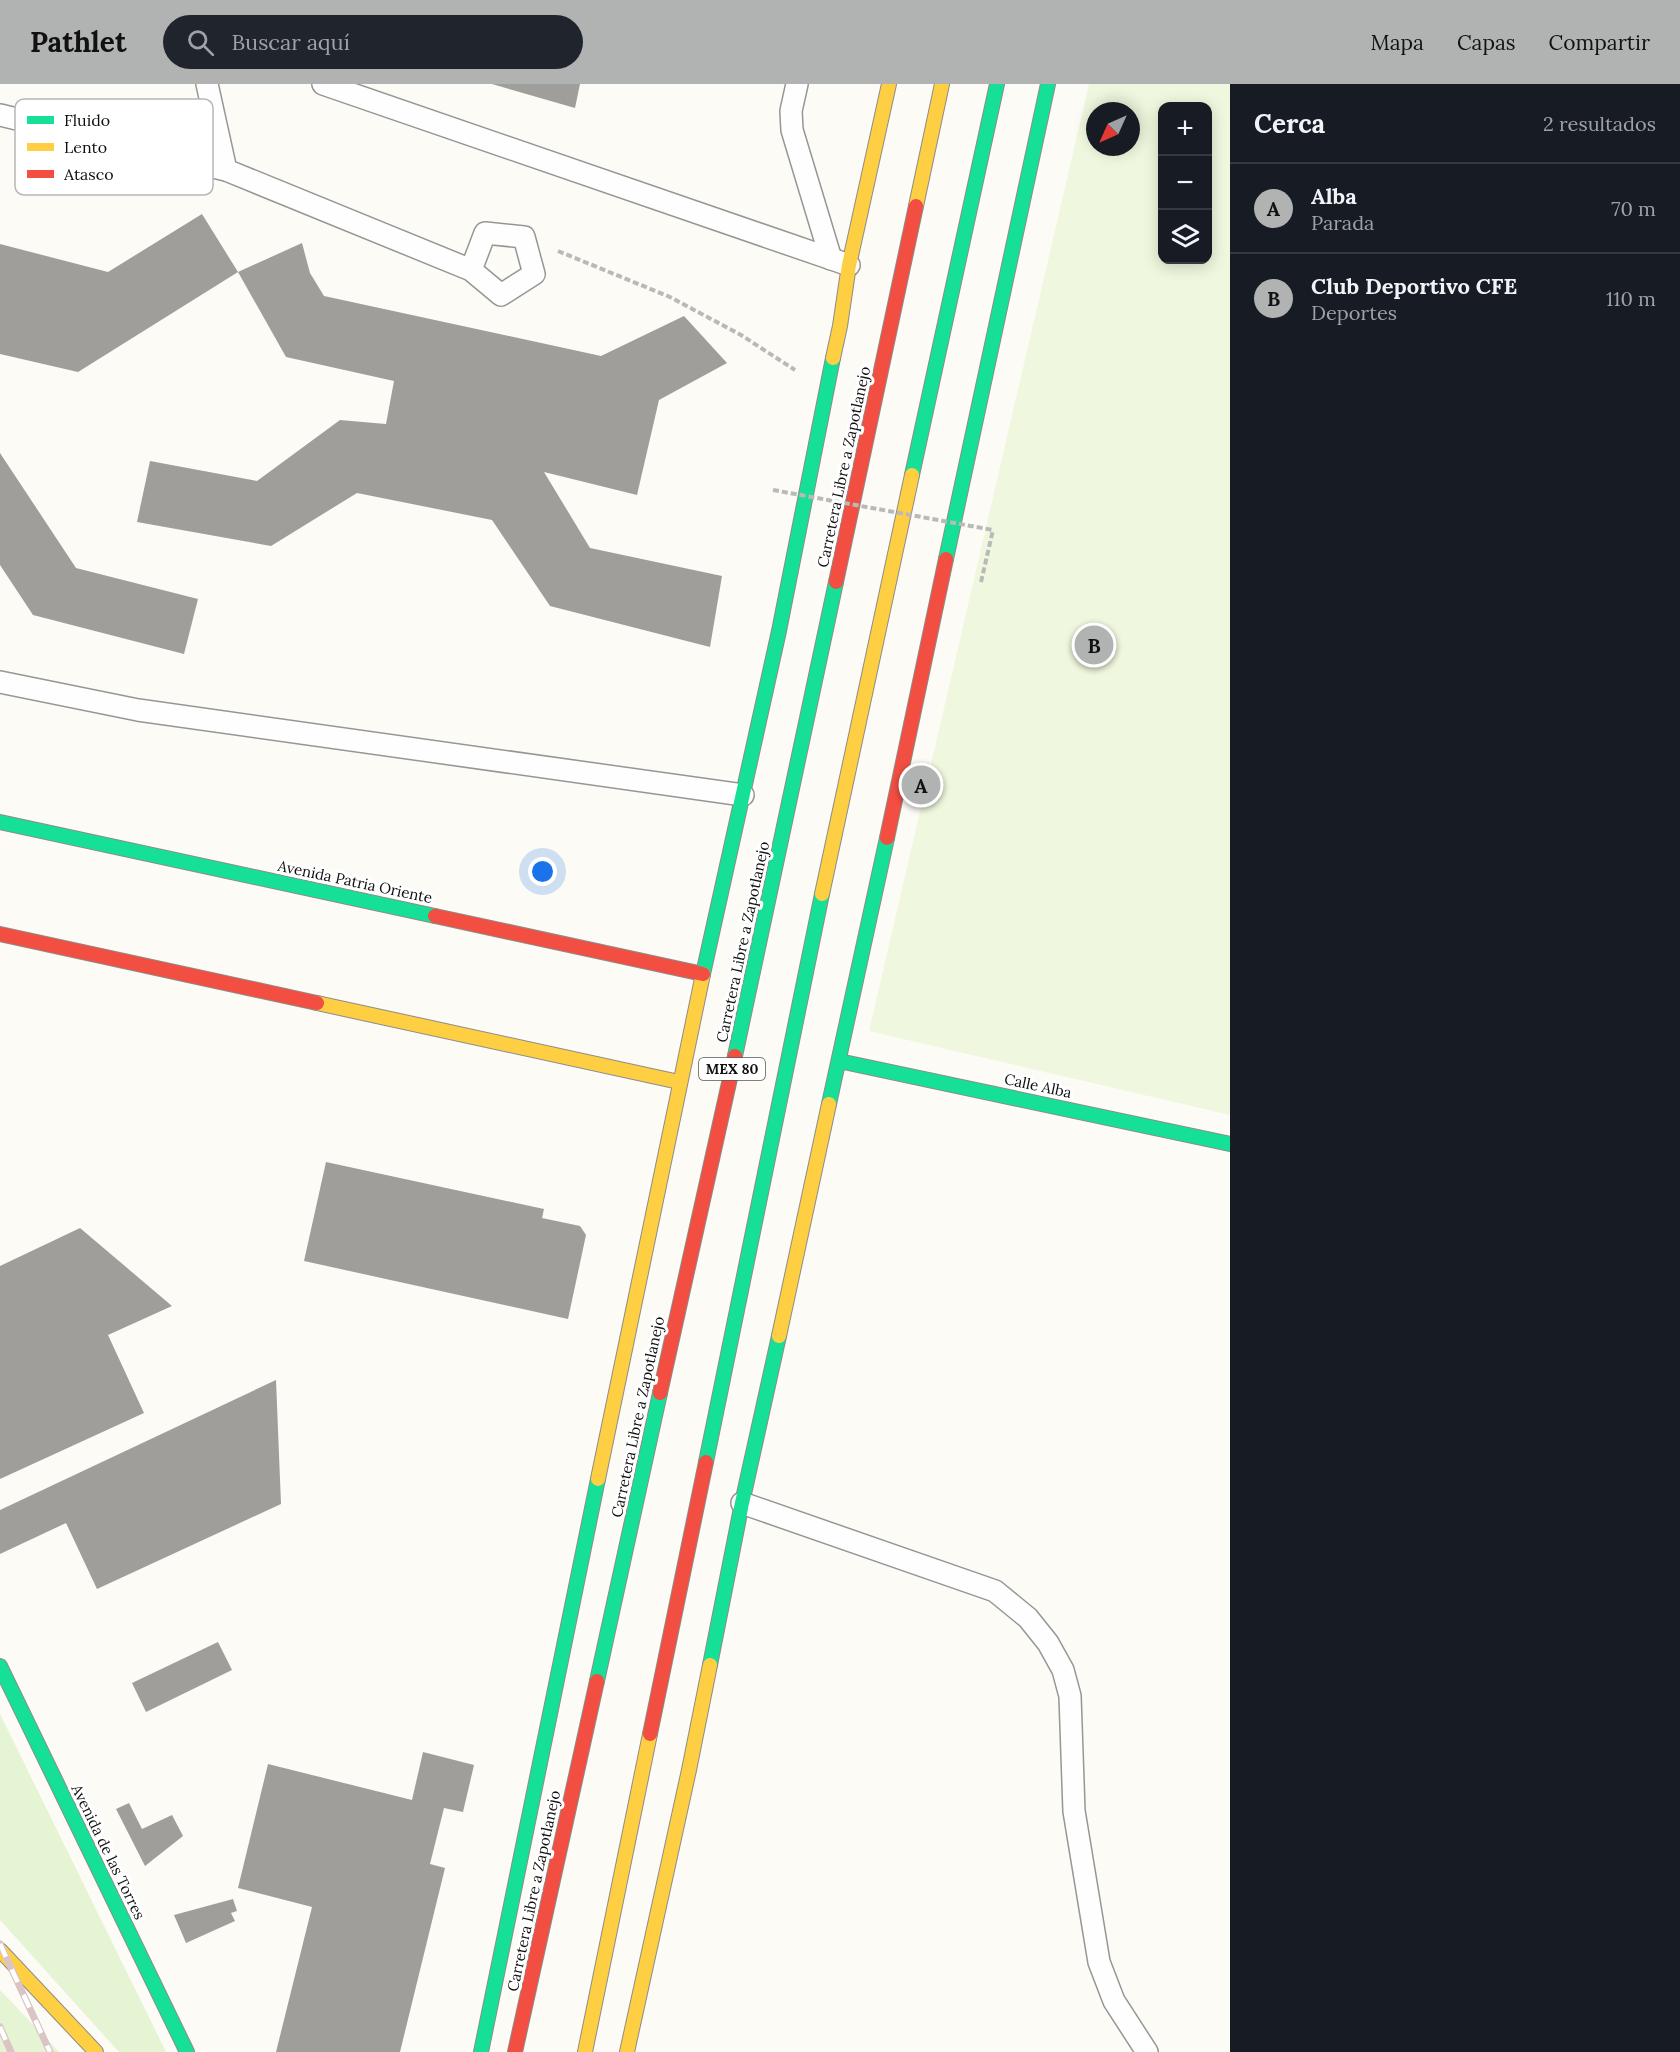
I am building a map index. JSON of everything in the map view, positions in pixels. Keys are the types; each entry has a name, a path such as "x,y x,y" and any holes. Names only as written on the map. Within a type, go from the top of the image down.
{"main road":[{"name":"Carretera Libre a Zapotlanejo","path":"481,2052 679,1082 779,631 826,386 840,326 840,262 889,84"},
{"name":"Carretera Libre a Zapotlanejo","path":"515,2052 766,916 942,84"},
{"name":"MEX 80","path":"585,2052 816,921 997,84"},
{"path":"627,2052 689,1770 742,1503 1048,84"},
{"name":"Avenida Patria Oriente","path":"0,822 703,974"},
{"path":"0,934 679,1082"},
{"name":"Calle Alba","path":"839,1061 1230,1144"},
{"name":"Avenida de las Torres","path":"0,1666 187,2052"},
{"path":"0,1950 96,2052"}],"lane":[{"path":"207,84 210,99"},
{"path":"322,84 840,262"},
{"path":"797,84 791,111 792,130 840,262"},
{"path":"213,111 226,170"},
{"path":"0,115 15,119"},
{"path":"213,167 226,170 471,270 501,296 534,274 524,237 485,233 471,270"},
{"path":"0,682 138,710 743,795"},
{"path":"742,1503 995,1591 1028,1618 1048,1643 1063,1670 1070,1696 1074,1810 1099,1962 1114,2001 1147,2052"}],"path":[{"path":"524,237 670,297 741,335 796,370 795,381"},
{"path":"773,490 993,530"}],"green space":[{"path":"1089,84 1230,84 1230,1115 869,1031"},
{"path":"0,1714 166,2052 119,2052 0,1920"},
{"path":"0,1990 59,2052 0,2052"}],"building":[{"path":"492,84 580,84 575,108"},
{"path":"202,214 238,272 78,372 0,354 0,244 108,272"},
{"path":"302,243 310,273 324,296 601,356 684,316 727,363 659,400 637,495 544,472 590,548 722,576 710,647 550,606 492,520 357,493 271,546 137,522 150,461 257,481 340,420 386,424 394,381 286,357 238,272"},
{"path":"0,453 76,568 198,599 184,654 33,615 0,565"},
{"path":"326,1162 544,1209 542,1218 580,1226 586,1235 568,1319 304,1261"},
{"path":"80,1228 172,1306 108,1335 144,1413 0,1479 0,1266"},
{"path":"276,1380 281,1504 97,1589 66,1523 0,1554 0,1510"},
{"path":"218,1642 232,1670 146,1712 132,1683"},
{"path":"423,1752 474,1765 463,1812 444,1808 430,1864 445,1868 400,2052 276,2052 312,1907 238,1888 268,1764 412,1800"},
{"path":"129,1803 142,1829 172,1815 183,1836 145,1866 116,1809"},
{"path":"233,1899 237,1911 231,1913 235,1921 186,1943 174,1915"}],"railway":[{"path":"0,1944 50,2052"},
{"path":"0,2027 11,2052"}],"traffic: fast":[{"path":"912,475 997,84"},
{"path":"946,559 1048,84"},
{"path":"703,974 779,631 833,358"},
{"path":"735,1056 836,582"},
{"path":"0,822 435,916"},
{"path":"829,1104 887,838"},
{"path":"706,1462 822,894"},
{"path":"839,1061 1230,1144"},
{"path":"710,1665 742,1503 779,1336"},
{"path":"597,1681 660,1393"},
{"path":"481,2052 598,1479"},
{"path":"0,1666 187,2052"}],"traffic: slow":[{"path":"833,358 849,265 889,84"},
{"path":"916,206 942,84"},
{"path":"822,894 912,475"},
{"path":"598,1479 703,974"},
{"path":"317,1003 679,1082"},
{"path":"779,1336 829,1104"},
{"path":"627,2052 710,1665"},
{"path":"585,2052 650,1734"},
{"path":"0,1950 96,2052"}],"traffic: jam":[{"path":"836,582 916,206"},
{"path":"887,838 946,559"},
{"path":"435,916 703,974"},
{"path":"0,934 317,1003"},
{"path":"660,1393 735,1056"},
{"path":"650,1734 706,1462"},
{"path":"515,2052 597,1681"}],"place":[{"name":"Club Deportivo CFE","path":"1094,645"},
{"name":"Alba","path":"921,785"}]}
